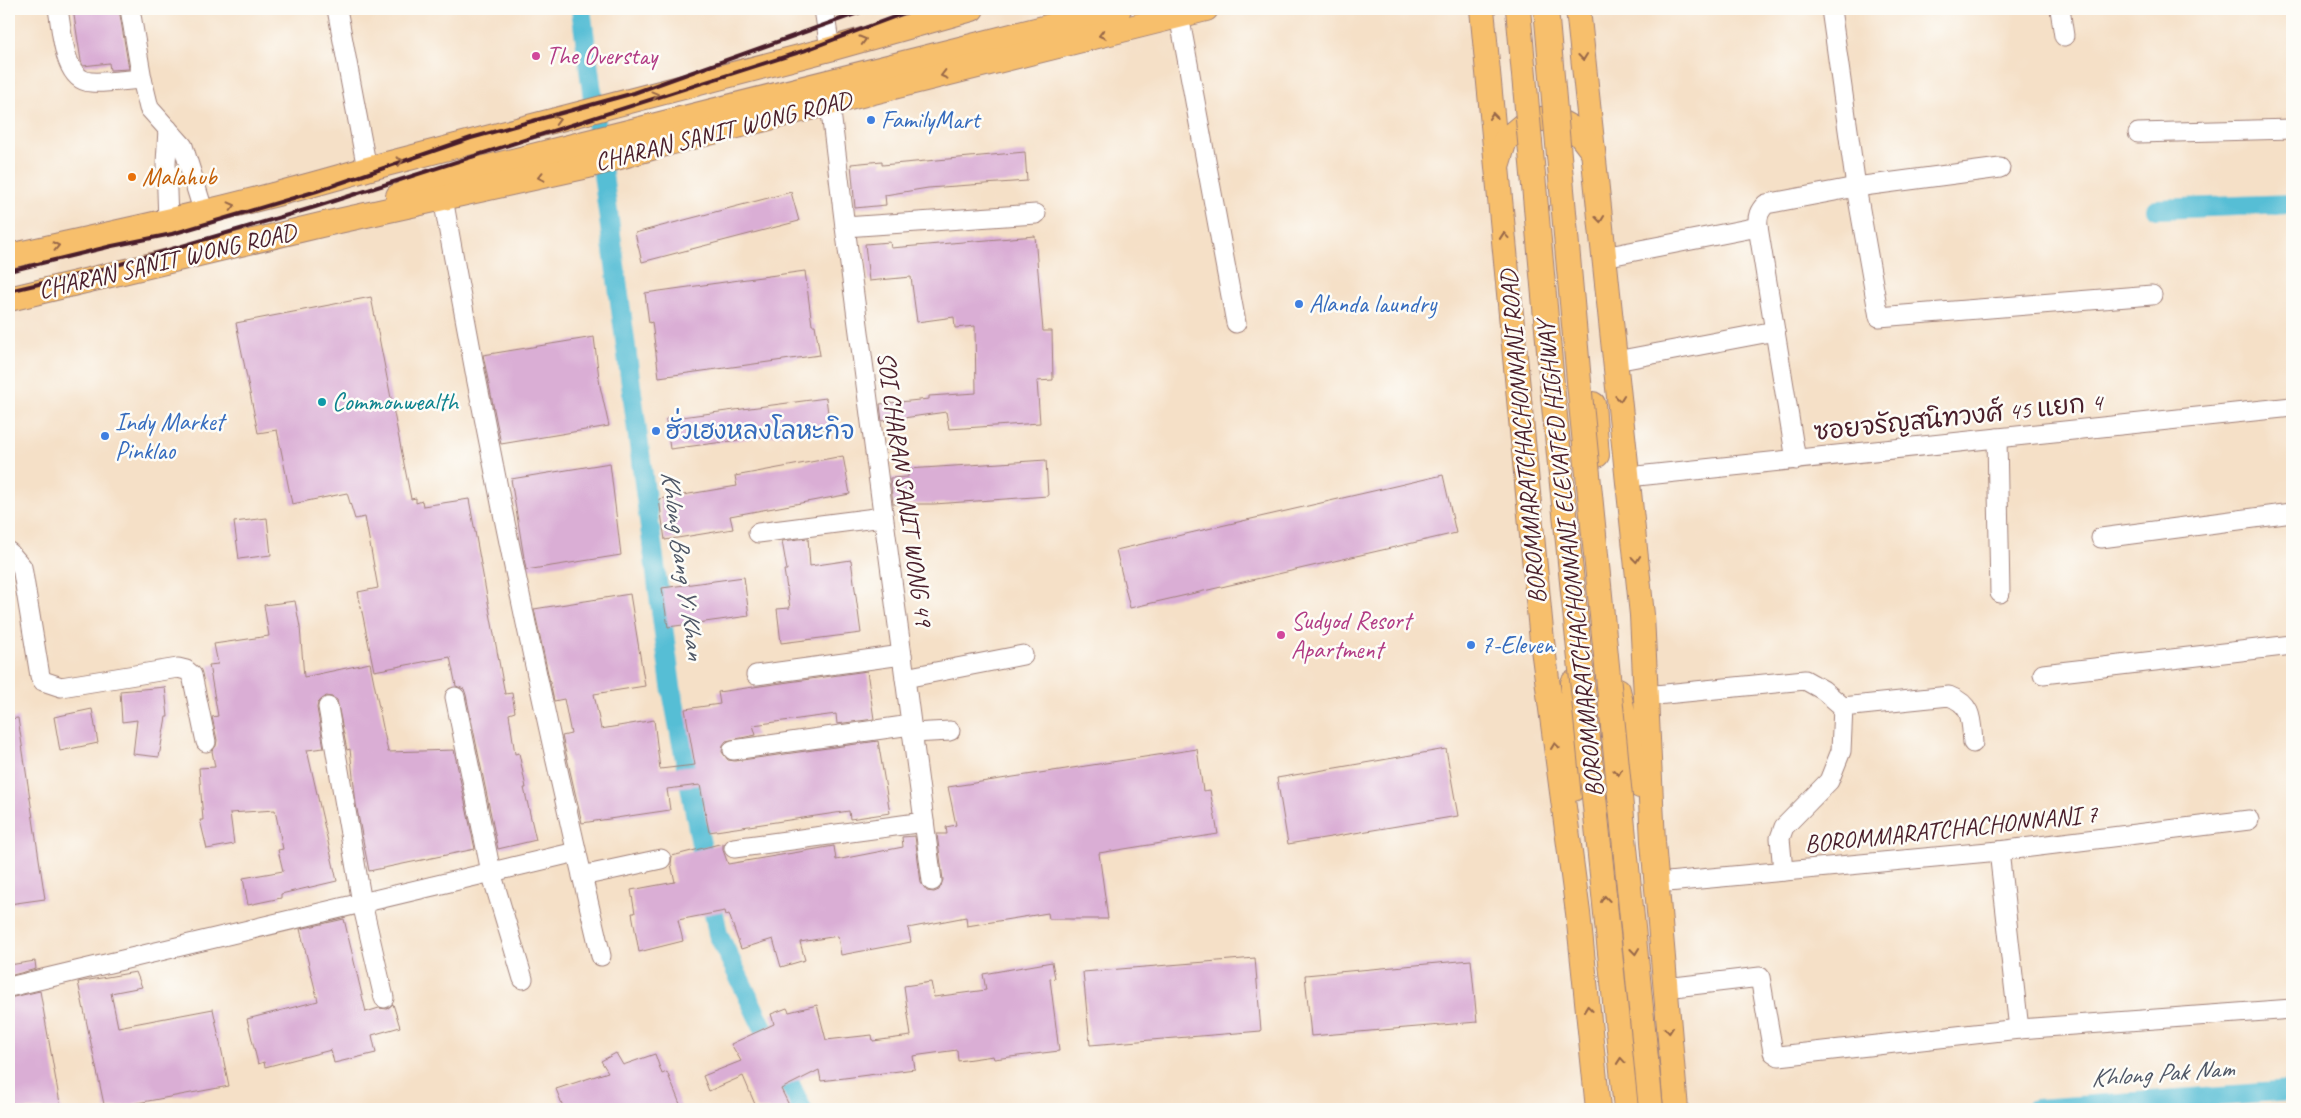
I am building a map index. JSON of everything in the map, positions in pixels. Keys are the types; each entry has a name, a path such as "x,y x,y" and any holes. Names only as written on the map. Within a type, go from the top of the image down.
{"main road":[{"name":"CHARAN SANIT WONG ROAD","path":"9,256 204,213 302,188 830,49 944,14 972,9"},
{"name":"CHARAN SANIT WONG ROAD","path":"302,188 444,188 588,166 618,146 1119,9"},
{"name":"CHARAN SANIT WONG ROAD","path":"9,299 325,224 582,144 618,146 830,104 1149,23 1174,12 1206,9"},
{"name":"BOROMMARATCHACHONNANI ROAD","path":"1482,9 1542,641 1572,864 1598,1109"},
{"path":"1484,33 1492,9"},
{"name":"BOROMMARATCHACHONNANI ROAD","path":"1508,9 1544,408 1570,639 1574,717 1572,864"},
{"name":"BOROMMARATCHACHONNANI ELEVATED HIGHWAY","path":"1518,9 1553,396 1626,1109"},
{"name":"BOROMMARATCHACHONNANI ELEVATED HIGHWAY","path":"1546,9 1581,404 1650,1109"},
{"path":"1558,9 1615,671 1625,724 1653,842"},
{"path":"1576,13 1616,361 1642,615 1653,842 1676,1109"},
{"path":"1498,164 1505,140 1530,120 1553,118 1577,131 1593,152"}],"street":[{"path":"58,9 69,66 77,76 90,82 142,79"},
{"path":"130,9 142,79 150,110 184,146 204,213"},
{"path":"337,9 367,170"},
{"path":"824,9 830,49"},
{"path":"1831,9 1856,186 1879,317 2152,295"},
{"path":"2060,9 2064,36"},
{"path":"1174,12 1236,323"},
{"name":"SOI CHARAN SANIT WONG 49","path":"830,104 844,227 932,881"},
{"path":"168,129 166,163 168,221"},
{"path":"2138,133 2292,129"},
{"path":"1796,460 1758,227 1757,217 1760,210 1766,204 1856,186 2000,168"},
{"path":"444,188 490,448 556,766 600,956"},
{"path":"844,227 1036,214"},
{"path":"1604,257 1758,227"},
{"path":"1616,361 1775,331"},
{"name":"ซอยจรัญสนิทวงศ์ 45 แยก 4","path":"1628,477 2292,407"},
{"path":"1996,438 2000,593"},
{"path":"2101,538 2292,513"},
{"path":"758,533 883,517"},
{"path":"9,552 22,567 40,676 43,681 61,687 178,668 186,670 192,675 206,742"},
{"path":"2043,674 2292,645"},
{"path":"756,675 902,655"},
{"path":"905,678 1022,655"},
{"path":"1646,696 1805,680 1823,690 1843,707 1948,696 1962,702 1970,713 1974,743"},
{"path":"456,697 491,872 522,979"},
{"path":"328,707 362,903 384,998"},
{"path":"1783,871 1780,838 1784,827 1829,781 1841,751 1843,707"},
{"path":"734,750 912,729 950,731"},
{"name":"BOROMMARATCHACHONNANI 7","path":"1657,883 1998,851 2249,820"},
{"path":"734,848 924,822"},
{"path":"1998,851 2019,1028"},
{"path":"9,987 576,852"},
{"path":"582,876 661,859"},
{"path":"1666,988 1760,977 1773,1052 1780,1056 2019,1028 2292,1010"}],"building":[{"path":"73,9 119,9 129,69 110,70 109,63 83,66"},
{"path":"1025,152 1027,181 928,188 885,195 886,205 855,208 851,164 882,161 882,165"},
{"path":"791,192 799,221 642,262 635,233"},
{"path":"1035,236 1043,331 1052,331 1053,380 1037,381 1040,423 949,429 946,412 882,421 880,404 929,399 929,396 976,393 975,326 955,328 954,317 917,322 911,277 869,281 865,244 890,242 891,248"},
{"path":"805,271 812,325 815,325 820,355 659,377 652,322 649,323 645,293"},
{"path":"371,297 411,499 416,498 416,503 422,501 423,506 469,499 505,694 512,693 515,712 509,714 515,754 519,753 526,788 524,788 536,840 498,849 466,695 464,689 456,686 450,657 374,671 358,592 378,588 365,517 355,519 347,493 292,504 277,430 258,433 236,323"},
{"path":"594,337 600,386 609,426 501,444 483,355"},
{"path":"826,398 830,428 670,449 666,419"},
{"path":"843,456 850,494 730,516 733,529 665,540 659,499 737,486 735,476"},
{"path":"1046,460 1048,496 934,504 893,504 890,478 908,477 908,469"},
{"path":"610,463 621,555 526,570 511,479"},
{"path":"1443,475 1456,533 1130,608 1116,550"},
{"path":"267,518 271,555 239,559 234,522"},
{"path":"808,538 810,566 851,560 861,633 781,643 777,609 790,608 784,570 787,570 782,541"},
{"path":"744,577 749,616 668,627 662,588"},
{"path":"630,594 645,686 594,694 601,729 654,720 660,769 695,765 685,709 720,704 718,692 867,671 874,719 837,724 836,714 753,725 756,735 726,741 722,752 728,760 735,761 878,741 890,813 850,819 849,811 709,832 700,785 667,789 670,810 582,823 562,736 571,734 564,699 554,701 534,609"},
{"path":"295,601 300,627 304,677 370,663 388,752 454,750 475,849 369,871 356,804 350,749 347,750 337,700 326,696 318,703 317,708 324,748 307,750 337,881 281,894 281,898 248,905 243,878 283,871 278,850 283,849 275,810 230,813 234,844 207,849 200,820 203,820 199,768 215,767 212,751 216,746 217,740 212,717 218,716 209,665 218,664 214,644 269,636 264,605"},
{"path":"165,687 168,717 166,717 159,757 133,754 137,720 122,722 120,691"},
{"path":"92,709 98,743 60,751 54,717"},
{"path":"18,718 45,899 9,904 9,719"},
{"path":"1197,749 1203,791 1210,790 1218,834 1099,853 1108,919 1049,919 1048,913 967,926 966,917 908,928 911,942 841,955 838,936 800,942 805,960 781,967 773,939 741,949 729,914 726,915 725,911 678,920 683,941 639,952 632,913 635,913 631,890 675,882 671,864 672,856 723,843 723,850 728,864 834,846 836,860 903,847 902,837 915,836 921,883 927,891 934,892 939,890 943,880 937,834 947,834 946,827 956,825 948,787"},
{"path":"1446,749 1458,816 1288,844 1277,778"},
{"path":"344,919 366,1012 379,1008 387,1009 393,1004 400,1027 372,1035 376,1053 334,1063 331,1050 265,1067 264,1062 258,1064 247,1019 318,1001 300,929"},
{"path":"1255,958 1261,1031 1090,1045 1083,972"},
{"path":"1471,960 1477,1022 1311,1036 1305,975"},
{"path":"35,961 36,969 9,976 9,965"},
{"path":"1052,962 1055,978 1050,979 1059,1051 994,1059 993,1056 958,1061 957,1050 913,1056 915,1069 821,1081 819,1070 781,1089 791,1109 757,1109 743,1076 709,1091 703,1076 741,1061 731,1044 774,1024 771,1014 787,1008 789,1012 817,1005 826,1040 872,1035 873,1041 911,1036 904,986 931,982 934,997 986,990 983,974"},
{"path":"136,972 142,987 111,993 118,1027 213,1009 229,1086 105,1109 78,982"},
{"path":"40,991 61,1109 9,1109 9,998"},
{"path":"616,1053 623,1065 655,1054 662,1074 667,1072 682,1109 564,1109 556,1089 608,1072 601,1061"}],"waterway":[{"name":"Khlong Bang Yi Khan","path":"581,9 671,686 718,934 802,1109"},
{"path":"2156,209 2292,204"},
{"name":"Khlong Pak Nam","path":"2035,1109 2292,1091"}],"railway":[{"path":"9,271 112,246 172,234 317,191 471,138 634,93 869,9"},
{"path":"9,291 107,268 315,207 806,50 915,9"}],"place":[{"name":"The Overstay","path":"536,56"},
{"name":"FamilyMart","path":"871,120"},
{"name":"Malahub","path":"132,177"},
{"name":"Alanda laundry","path":"1299,304"},
{"name":"Commonwealth","path":"322,402"},
{"name":"ฮั่วเฮงหลงโลหะกิจ","path":"656,431"},
{"name":"Indy Market Pinklao","path":"105,436"},
{"name":"Sudyod Resort Apartment","path":"1281,635"},
{"name":"7-Eleven","path":"1471,645"}]}
